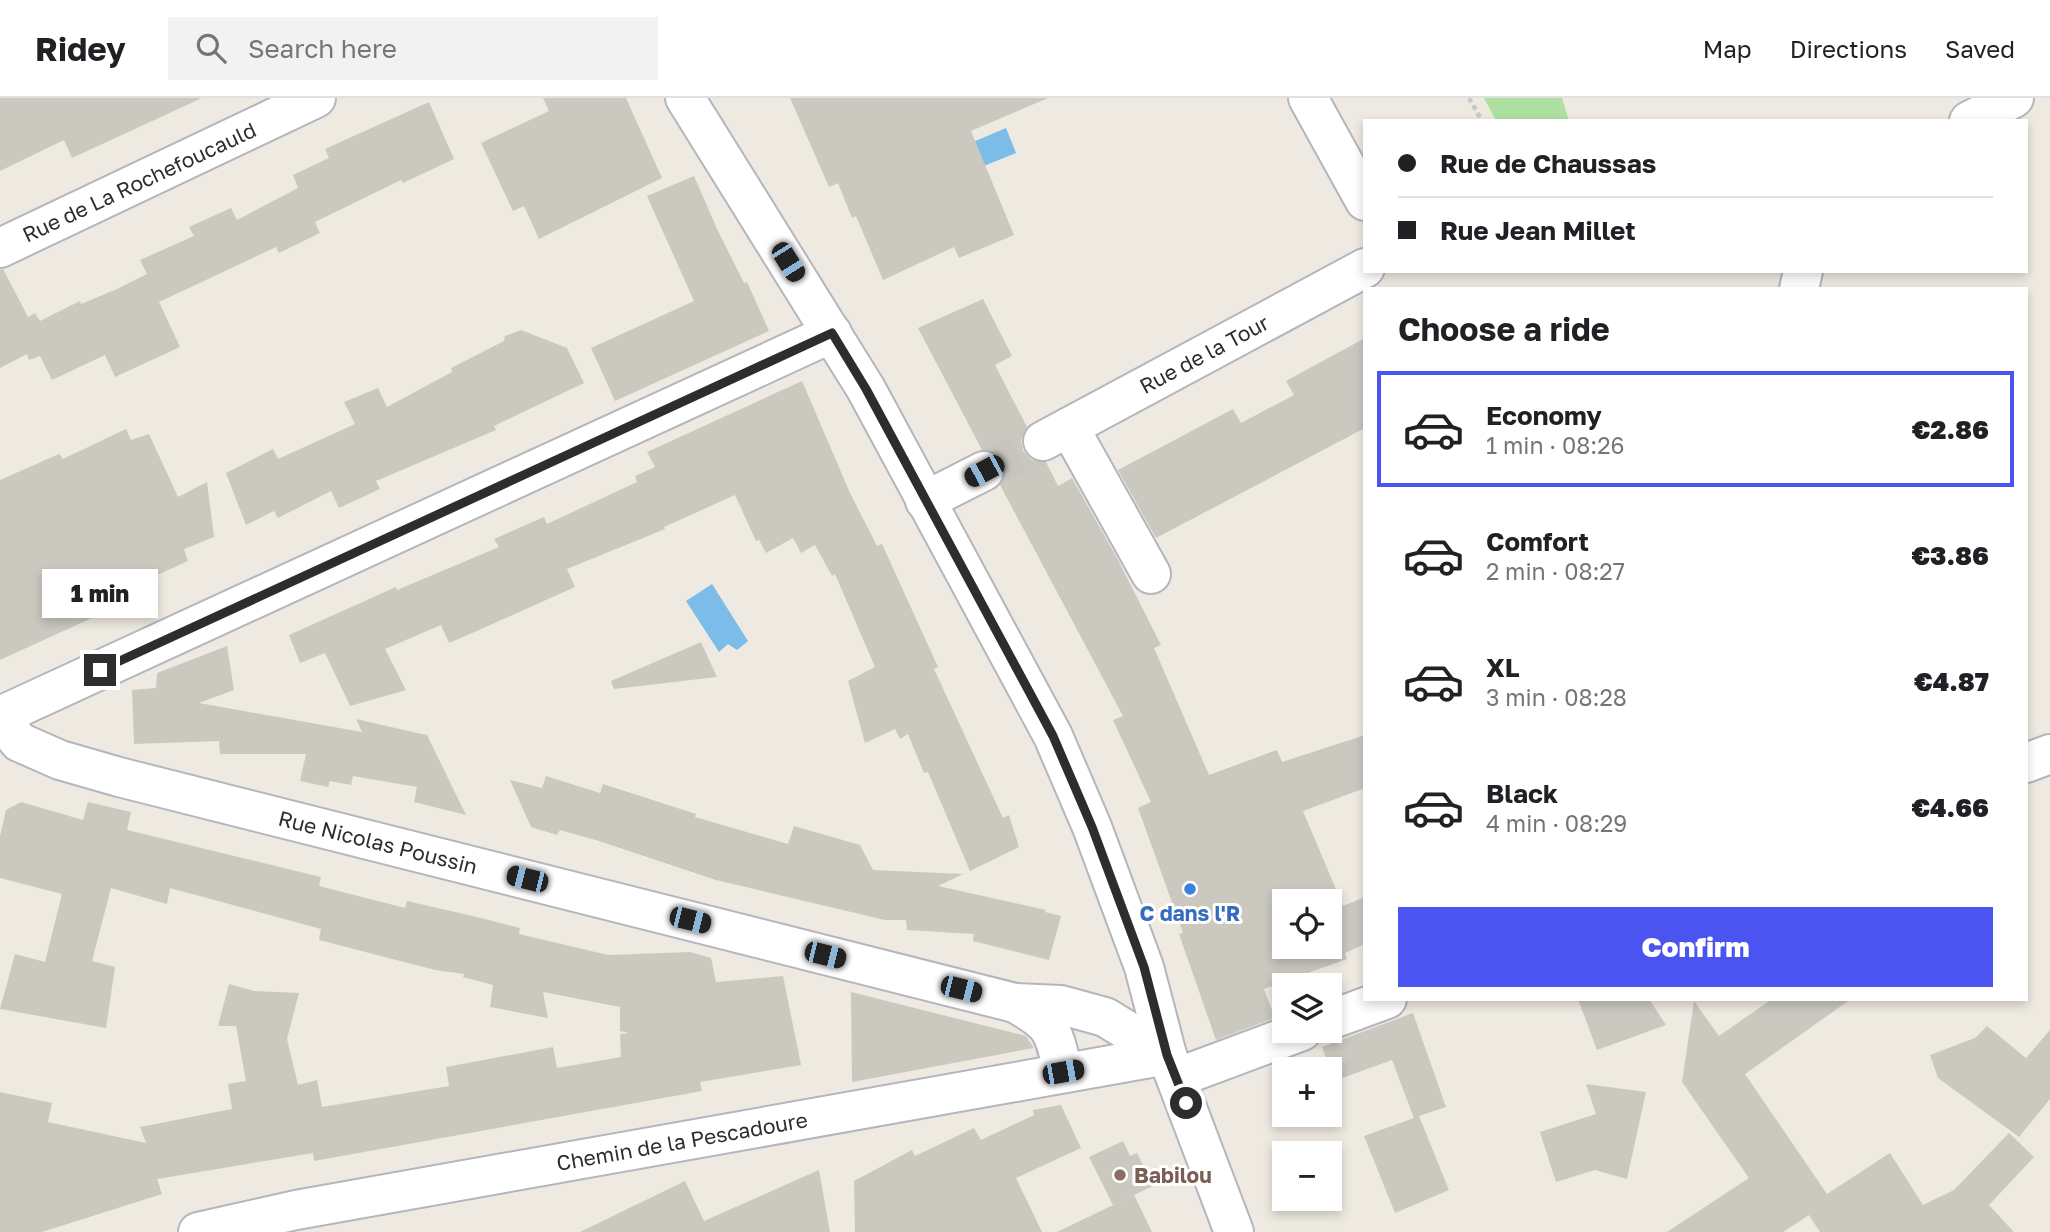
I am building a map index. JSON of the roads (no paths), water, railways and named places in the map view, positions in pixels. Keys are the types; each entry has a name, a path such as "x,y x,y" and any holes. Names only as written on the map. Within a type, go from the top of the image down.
{"street":[{"name":"Rue de La Rochefoucauld","path":"0,248 316,98"},
{"path":"685,98 866,389 1053,736 1092,827 1144,967 1172,1066 1234,1232"},
{"path":"1308,98 1363,197"},
{"path":"1973,119 2014,98"},
{"name":"Rue de la Tour","path":"1151,574 1056,434 1363,269"},
{"path":"0,716 832,333"},
{"path":"925,501 984,471"},
{"name":"Rue Nicolas Poussin","path":"0,716 19,743 60,760 107,773 1015,1003 1061,1005 1105,1017 1172,1066"},
{"path":"2028,762 2050,754"},
{"path":"1342,1016 1382,1001"},
{"name":"Rue Nicolas Poussin","path":"1015,1003 1040,1016 1054,1034 1063,1072"},
{"name":"Chemin de la Pescadoure","path":"198,1232 296,1210 1063,1072 1172,1066 1272,1039"}],"water":[{"path":"1006,128 1016,153 964,174 954,150"},
{"path":"712,584 748,641 737,650 728,644 719,652 686,601"}],"tunnel":[{"path":"984,471 1043,441"}],"place":[{"name":"C dans l'R","path":"1190,889"},
{"name":"Babilou","path":"1120,1175"}]}
